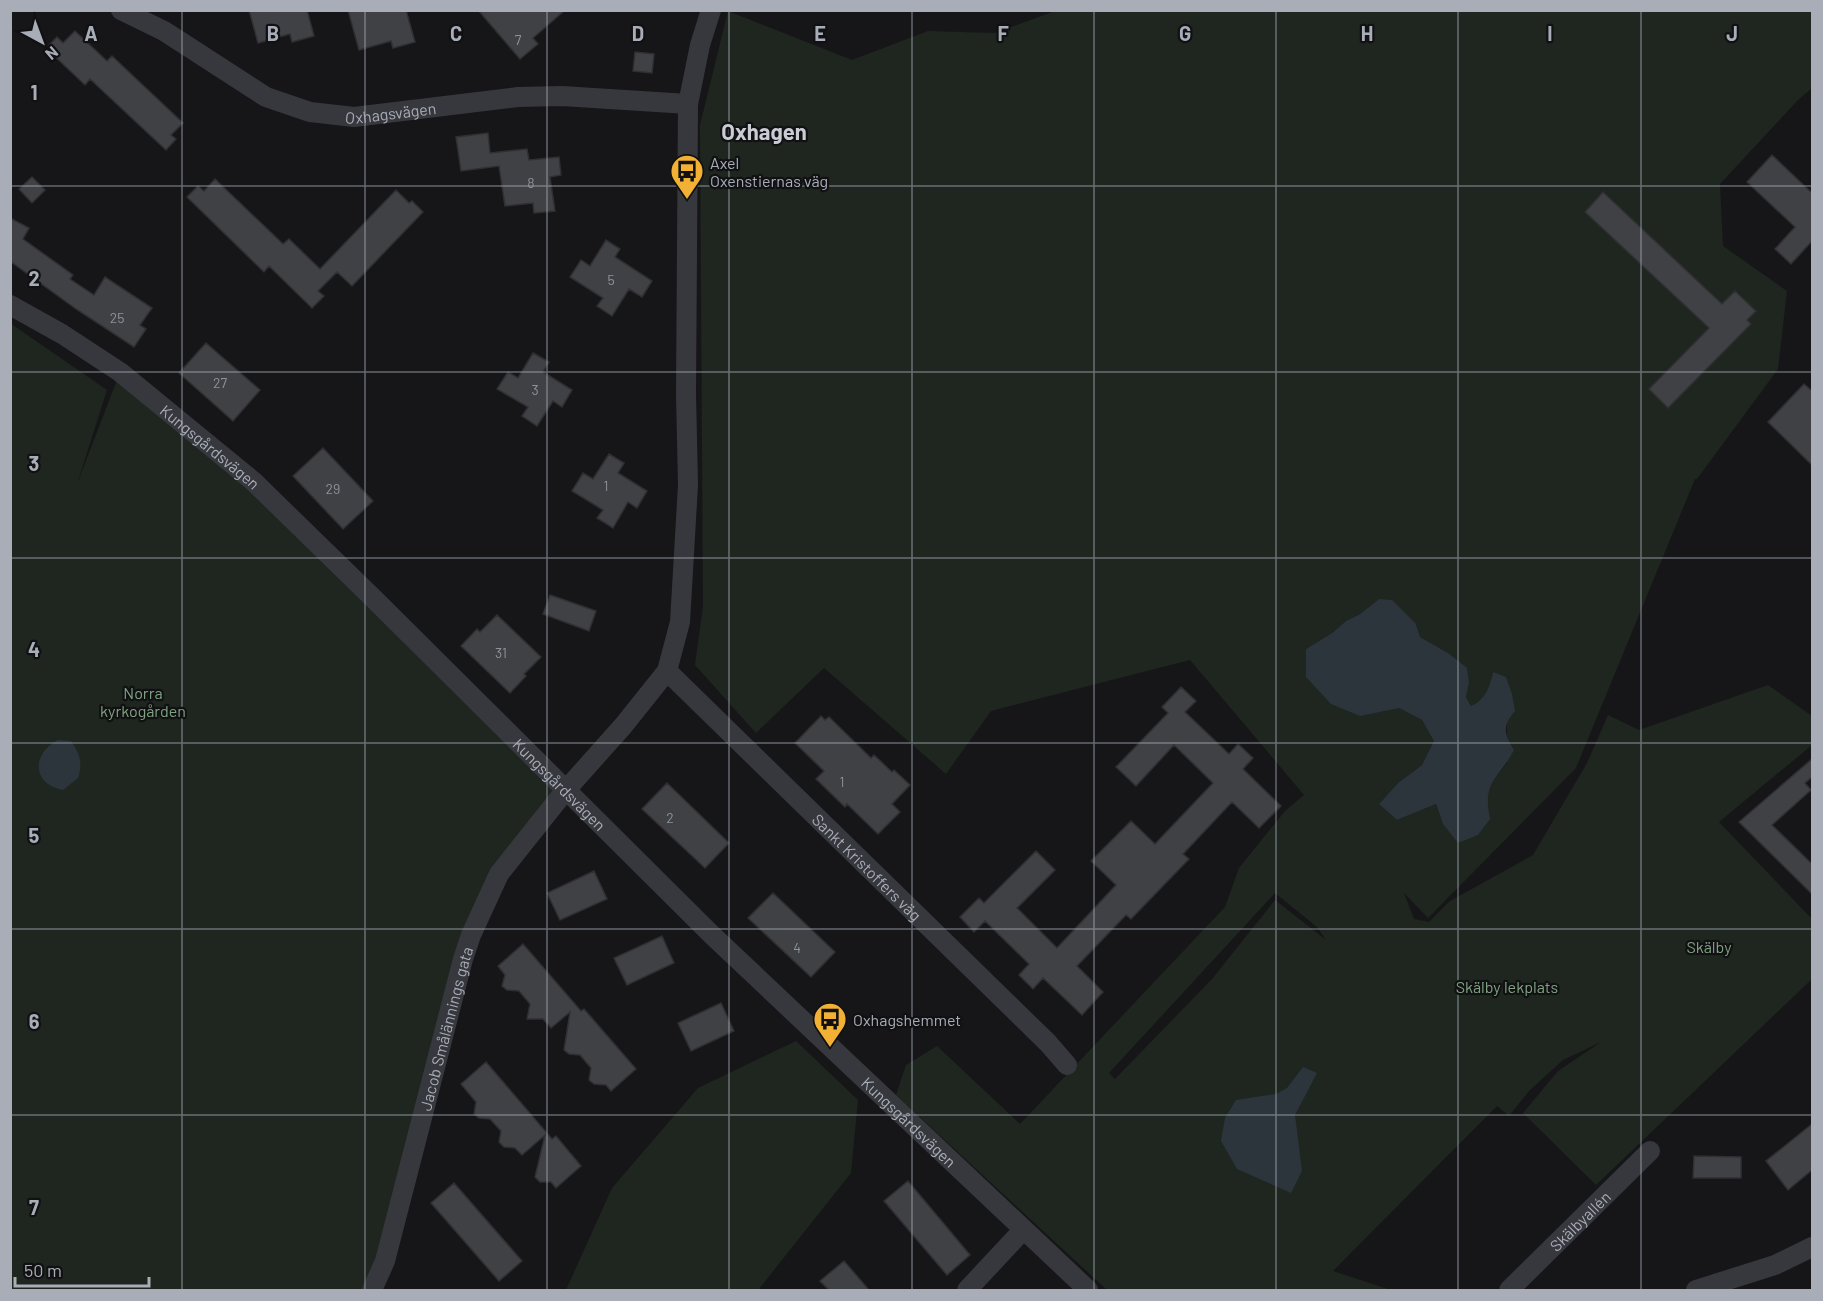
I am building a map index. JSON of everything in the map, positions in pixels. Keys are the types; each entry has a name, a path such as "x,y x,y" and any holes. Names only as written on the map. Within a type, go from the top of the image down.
{"street":[{"name":"Oxhagsvägen","path":"121,10 164,31 266,98 310,112 354,117 518,97 562,96 688,104"},
{"path":"566,791 667,671 680,622 688,485 686,394 688,104 700,45 711,10"},
{"name":"Kungsgårdsvägen","path":"10,305 62,334 120,372 253,481 720,943 1088,1290"},
{"name":"Sankt Kristoffers väg","path":"667,671 1048,1043 1067,1065"},
{"name":"Jacob Smålännings gata","path":"372,1290 385,1261 471,934 499,874 566,791"},
{"name":"Skälbyallén","path":"1509,1290 1650,1151"},
{"path":"967,1290 1023,1230"},
{"path":"1696,1290 1774,1265 1812,1247"}],"green space":[{"path":"728,11 852,60 928,31 995,33 1055,11 1812,11 1812,88 1798,100 1720,184 1723,246 1787,291 1778,369 1695,479 1576,768 1428,918 1404,893 1414,919 1429,922 1450,901 1533,855 1587,763 1608,715 1639,730 1768,685 1812,716 1812,745 1719,822 1812,919 1812,979 1596,1185 1523,1113 1558,1071 1601,1042 1563,1060 1529,1091 1509,1116 1497,1106 1333,1271 1391,1290 1107,1290 896,1095 906,1065 937,1046 1020,1124 1225,907 1239,868 1285,811 1304,795 1190,660 991,711 946,774 824,668 756,733 695,665 703,606 700,125","holes":["1379,599 1416,624 1420,637 1448,653 1469,683 1466,697 1471,706 1486,692 1493,672 1507,721 1507,763 1489,786 1486,801 1489,819 1443,824 1436,804 1397,820 1379,804 1398,783 1422,765 1435,741 1422,720 1306,649","1275,893 1317,927 1326,940 1275,900 1212,979 1115,1079 1109,1073"]},
{"name":"Norra kyrkogården","path":"10,323 107,390 77,484 120,372 253,481 565,791 499,874 372,1290 11,1290"},
{"path":"796,1041 858,1100 851,1173 759,1289 566,1290 612,1188 698,1088"}],"shaded area":[{"path":"1379,599 1392,600 1416,624 1420,637 1448,653 1467,668 1469,683 1466,697 1471,706 1486,692 1493,672 1506,677 1512,694 1515,711 1506,726 1506,735 1514,750 1490,788 1488,806 1490,819 1478,835 1458,843 1443,824 1436,804 1397,820 1379,804 1398,783 1422,765 1434,741 1422,720 1399,708 1360,716 1331,704 1306,677 1306,649"},
{"path":"58,740 71,741 80,763 78,778 63,790 45,781 40,775 39,768 43,752"},
{"path":"1303,1067 1317,1073 1295,1115 1302,1171 1291,1193 1237,1169 1221,1141 1225,1118 1236,1100 1276,1094 1287,1088"}],"building":[{"path":"249,10 307,10 314,36 292,42 290,34 258,43"},
{"path":"348,10 406,10 415,42 393,48 391,41 359,50"},
{"path":"478,10 565,10 533,38 538,44 520,59"},
{"path":"75,31 107,61 112,56 183,123 171,135 176,139 166,150 90,79 85,85 46,48 57,37 63,43"},
{"path":"635,52 654,54 652,73 633,71"},
{"path":"488,133 490,153 527,149 529,160 559,157 561,175 550,177 555,211 534,213 533,203 505,206 499,166 461,171 456,137"},
{"path":"1772,155 1812,193 1812,241 1791,264 1775,249 1795,227 1747,182"},
{"path":"32,177 45,190 32,203 19,189"},
{"path":"215,179 283,244 289,239 320,269 396,190 409,203 412,201 423,212 352,286 337,272 318,291 324,296 312,308 269,266 264,272 187,197 198,186 204,191"},
{"path":"1603,192 1722,304 1735,291 1756,311 1747,320 1751,324 1668,408 1649,389 1709,328 1585,212"},
{"path":"10,218 29,228 23,239 73,275 70,279 94,295 105,277 152,308 140,325 146,329 134,347 11,262 10,264"},
{"path":"606,240 620,249 615,257 652,281 642,297 629,289 612,316 597,306 603,298 570,277 581,260 590,266"},
{"path":"206,343 260,390 233,421 179,373"},
{"path":"533,353 549,362 543,372 572,390 562,407 553,401 537,426 522,416 528,407 497,389 508,372 518,378"},
{"path":"1804,384 1812,391 1812,465 1768,422"},
{"path":"323,448 373,501 343,529 293,476"},
{"path":"609,454 624,463 618,473 647,491 637,508 628,502 613,528 597,518 603,510 572,491 583,473 593,479"},
{"path":"550,595 596,611 589,631 543,614"},
{"path":"497,615 541,657 510,693 461,646 477,629 480,632"},
{"path":"1181,687 1196,701 1185,712 1229,754 1238,744 1253,758 1243,769 1281,806 1259,828 1232,802 1183,854 1189,859 1131,919 1126,915 1077,966 1103,992 1082,1015 1043,978 1033,989 1019,975 1029,964 985,921 974,932 960,917 979,898 984,903 1036,851 1055,870 1017,908 1057,948 1116,885 1091,861 1131,821 1155,844 1213,783 1174,745 1136,786 1116,767 1168,713 1162,707"},
{"path":"821,716 825,720 829,717 871,758 874,755 910,785 892,804 900,812 878,834 847,804 845,807 816,779 824,771 795,743"},
{"path":"1812,759 1812,777 1805,783 1811,790 1772,825 1812,864 1812,894 1739,822"},
{"path":"667,783 729,843 705,868 642,809"},
{"path":"594,871 607,899 560,920 547,893"},
{"path":"773,893 835,952 811,977 748,918"},
{"path":"662,936 674,963 627,985 614,958"},
{"path":"523,944 581,1011 584,1009 636,1069 611,1091 606,1085 594,1084 589,1080 591,1068 580,1055 569,1054 564,1050 570,1012 551,1028 543,1019 527,1019 530,1004 519,991 507,990 502,986 505,975 498,966"},
{"path":"721,1003 734,1031 691,1051 678,1023"},
{"path":"486,1062 552,1139 556,1136 581,1166 556,1188 551,1182 540,1182 535,1177 545,1135 522,1155 515,1148 504,1147 499,1142 501,1131 490,1119 479,1118 474,1114 476,1102 461,1084"},
{"path":"1812,1124 1812,1170 1788,1190 1766,1161"},
{"path":"1694,1156 1741,1157 1741,1178 1693,1178"},
{"path":"908,1181 970,1255 947,1275 884,1201"},
{"path":"454,1183 522,1261 499,1281 431,1203"},
{"path":"844,1261 869,1290 829,1290 820,1281"}],"place":[{"name":"Axel Oxenstiernas väg","path":"687,200"},
{"name":"Oxhagshemmet","path":"830,1048"}],"district":[{"name":"Oxhagen","path":"764,131"}],"park label":[{"name":"Skälby","path":"1709,946"},
{"name":"Skälby lekplats","path":"1507,986"}]}
